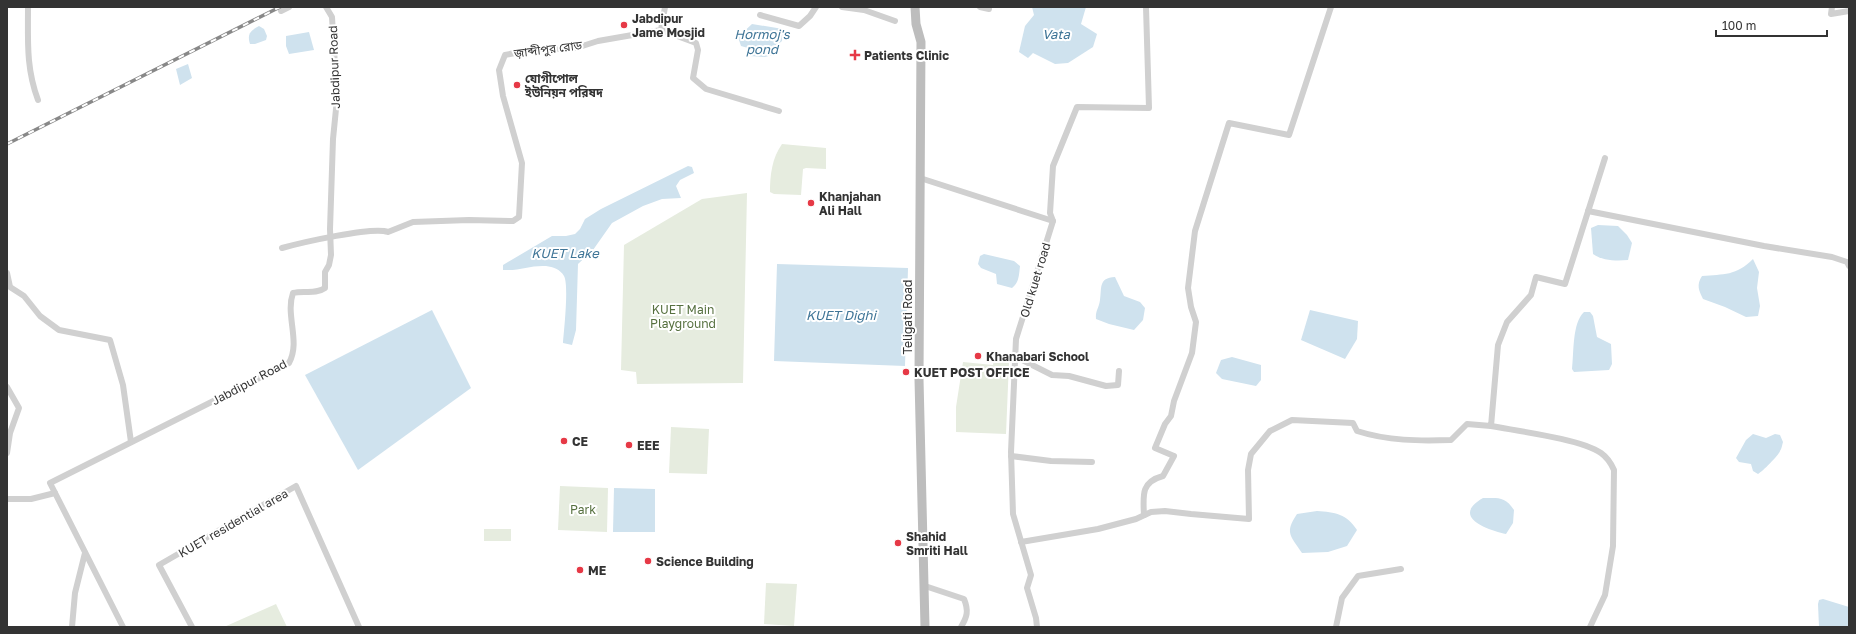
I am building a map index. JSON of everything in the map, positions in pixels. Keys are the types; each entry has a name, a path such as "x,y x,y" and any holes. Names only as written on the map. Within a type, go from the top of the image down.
{"main road":[{"name":"Teligati Road","path":"916,7 916,24 921,42 919,379 925,627"}],"street":[{"path":"28,7 28,55 31,81 38,100"},
{"path":"280,7 281,11 289,7"},
{"name":"Jabdipur Road","path":"55,493 50,483 289,363 292,358 294,347 290,301 293,293 301,291 319,292 325,288 326,272 331,255 330,238 333,139 337,99 332,17 326,7"},
{"path":"665,7 661,30 696,43 698,50 694,78 706,89 779,112"},
{"path":"760,15 799,26 810,16 816,7"},
{"path":"842,7 864,10 895,21"},
{"path":"980,7 989,9"},
{"name":"Old kuet road","path":"1037,627 1036,618 1027,588 1031,574 1013,514 1011,456 1016,339 1053,221 1050,213 1053,166 1076,107 1149,108 1146,7"},
{"path":"1144,515 1143,502 1145,487 1152,479 1163,476 1174,456 1155,448 1163,428 1171,416 1174,402 1192,353 1196,322 1191,307 1188,288 1195,231 1203,211 1229,122 1289,135 1331,7"},
{"path":"1832,7 1831,14 1849,11"},
{"name":"জ়াব্দীপুর রোড","path":"330,238 382,230 388,232 413,222 468,220 513,221 519,217 522,163 503,96 499,70 506,55 530,50 576,48 598,41 661,30"},
{"path":"1491,426 1498,345 1507,322 1530,295 1536,276 1565,284 1605,158"},
{"path":"920,178 1053,221"},
{"path":"1588,211 1764,246 1832,257 1847,262 1849,266"},
{"path":"282,248 330,238"},
{"path":"7,273 10,286 24,296 40,316 60,330 110,340 123,385 131,442"},
{"path":"1016,357 1052,375 1069,376 1106,386 1118,385 1119,371"},
{"path":"7,388 19,408 10,433 7,453"},
{"path":"1021,542 1098,529 1151,512 1165,511 1249,519 1248,470 1251,454 1270,431 1292,420 1353,423 1357,431 1373,436 1403,440 1451,440 1467,424 1491,426 1582,444 1601,452 1609,460 1614,470 1613,546 1605,595 1590,627"},
{"path":"1011,456 1051,461 1092,462"},
{"name":"KUET residential area","path":"192,627 159,565 296,486 359,627"},
{"path":"7,499 32,499 55,493 123,627"},
{"path":"72,627 75,592 85,553"},
{"path":"1336,627 1342,598 1358,576 1401,569"},
{"path":"925,586 964,599 967,608 966,620 961,627"}],"green space":[{"path":"782,144 826,148 826,169 803,169 801,195 774,194 770,192 772,167"},
{"name":"KUET Main Playground","path":"747,193 743,383 637,384 636,372 621,370 624,245 702,199"},
{"path":"994,360 1009,362 1006,434 956,432 956,407 963,362 993,365"},
{"path":"671,427 709,429 707,474 669,473"},
{"name":"Park","path":"560,486 608,488 607,532 558,530"},
{"path":"484,529 511,529 511,541 484,541"},
{"path":"766,583 797,584 794,626 764,624"},
{"path":"276,604 287,627 224,627"}],"water":[{"name":"Vata","path":"1032,7 1086,7 1081,24 1097,34 1093,47 1068,63 1055,64 1033,53 1028,58 1019,52 1025,26 1034,15"},
{"name":"Hormoj's pond","path":"752,24 783,29 782,41 777,45 776,54 765,57 749,56 748,48 741,46 738,37"},
{"path":"259,26 264,29 267,36 266,40 255,44 250,44 250,33"},
{"path":"309,32 314,50 289,54 286,46 286,36"},
{"path":"188,64 192,78 180,85 176,69"},
{"name":"KUET Lake","path":"688,166 692,167 694,173 680,180 676,186 681,198 662,199 643,206 612,223 593,250 578,264 576,330 572,345 563,343 566,308 566,288 564,276 556,269 546,266 503,270 503,265 552,236 566,236 575,234 580,229 585,219 601,209"},
{"path":"1598,225 1618,226 1627,235 1632,243 1628,260 1606,259 1593,254 1591,228"},
{"path":"984,254 1014,261 1020,266 1016,284 1012,288 997,284 996,274 981,268 978,264 980,256"},
{"path":"1753,259 1759,272 1757,288 1760,306 1758,316 1746,317 1703,299 1699,291 1700,279 1702,276 1729,273 1741,269"},
{"name":"KUET Dighi","path":"777,264 908,268 905,366 774,361"},
{"path":"1115,277 1124,296 1140,302 1145,308 1143,320 1134,330 1096,319 1096,314 1100,303 1102,284 1106,279"},
{"path":"432,310 471,388 358,470 305,375"},
{"path":"1310,310 1358,321 1357,339 1345,359 1301,340"},
{"path":"1584,312 1590,312 1593,316 1597,337 1611,344 1612,364 1609,370 1574,372 1572,369 1575,331 1577,323"},
{"path":"1232,357 1261,365 1261,380 1256,386 1222,379 1216,373 1221,360"},
{"path":"1753,434 1766,438 1775,434 1780,435 1783,442 1777,456 1758,474 1753,471 1751,464 1739,462 1736,458 1746,440"},
{"path":"614,488 655,489 655,532 613,532"},
{"path":"1483,498 1501,499 1511,505 1514,510 1513,523 1506,534 1482,526 1475,522 1471,517 1470,511 1474,505"},
{"path":"1317,511 1335,513 1349,520 1357,530 1347,546 1328,552 1302,553 1290,534 1293,520 1297,514"},
{"path":"1823,599 1849,607 1849,627 1819,627 1818,604 1819,600"}],"railway":[{"path":"7,144 280,7"}],"place":[{"name":"Jabdipur Jame Mosjid","path":"624,25"},
{"name":"Patients Clinic","path":"855,55"},
{"name":"যোগীপোল ইউনিয়ন পরিষদ","path":"517,85"},
{"name":"Khanjahan Ali Hall","path":"811,203"},
{"name":"Khanabari School","path":"978,356"},
{"name":"KUET POST OFFICE","path":"906,372"},
{"name":"CE","path":"564,441"},
{"name":"EEE","path":"629,445"},
{"name":"Shahid Smriti Hall","path":"898,543"},
{"name":"Science Building","path":"648,561"},
{"name":"ME","path":"580,570"}]}
